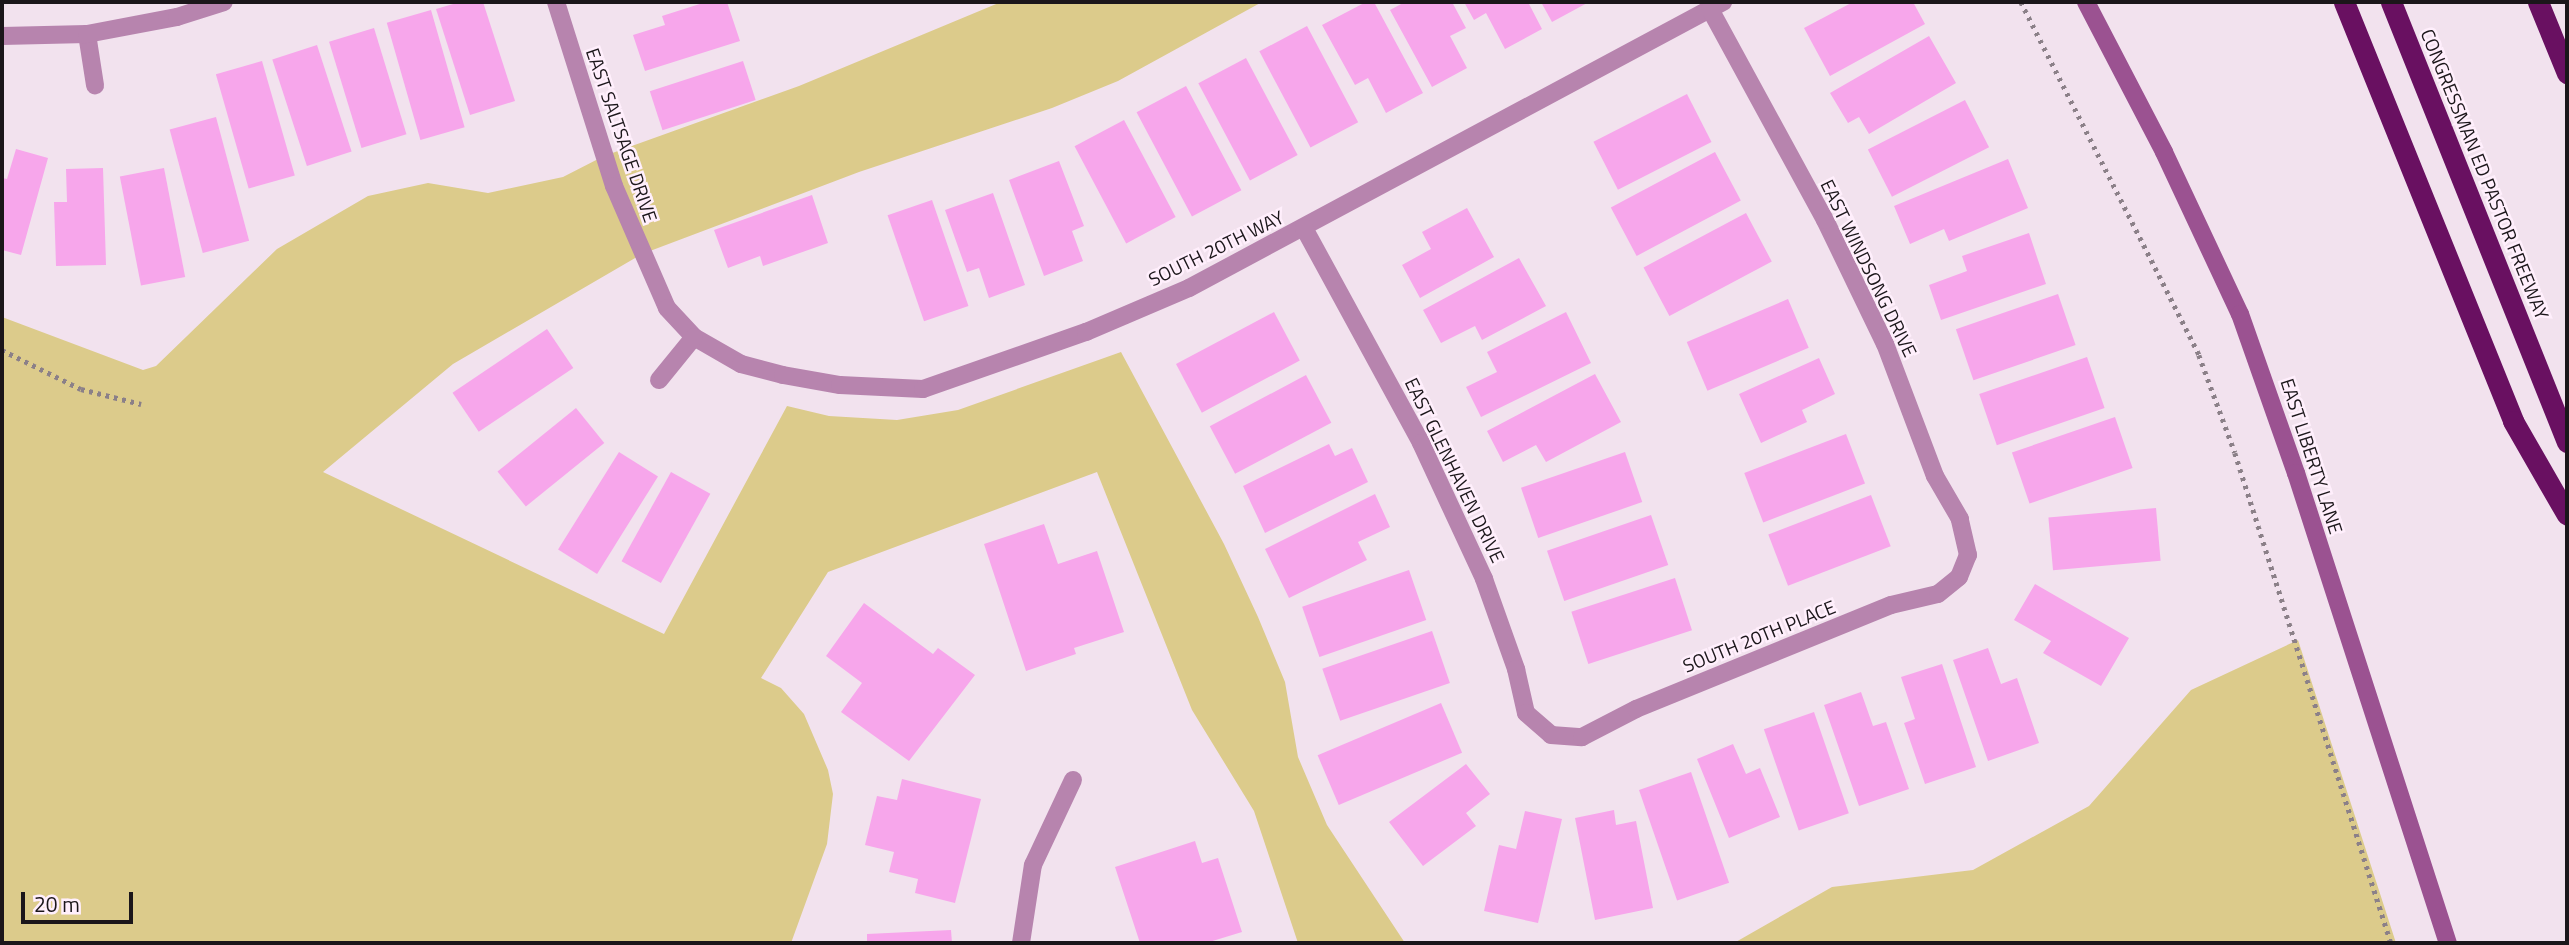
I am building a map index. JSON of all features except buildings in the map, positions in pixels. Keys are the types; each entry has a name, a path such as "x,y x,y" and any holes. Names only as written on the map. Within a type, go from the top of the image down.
{"highway":[{"path":"2344,2 2513,421 2567,515"},
{"name":"CONGRESSMAN ED PASTOR FREEWAY","path":"2391,2 2567,442"},
{"path":"2538,2 2567,73"}],"street":[{"path":"2,36 87,34 177,17 224,2"},
{"name":"EAST SALTSAGE DRIVE","path":"556,2 614,186 667,308 694,337"},
{"name":"EAST LIBERTY LANE","path":"2086,2 2164,152 2240,314 2297,473 2448,943"},
{"name":"SOUTH 20TH WAY","path":"694,337 741,364 783,375 840,385 923,389 1086,332 1189,288 1717,5"},
{"name":"EAST WINDSONG DRIVE","path":"1717,5 1885,344 1935,476 1960,519 1968,555"},
{"path":"87,34 95,85"},
{"name":"EAST GLENHAVEN DRIVE","path":"1304,228 1421,443 1484,579 1516,669 1526,713 1551,735"},
{"path":"659,380 694,337"},
{"name":"SOUTH 20TH PLACE","path":"1551,735 1582,737 1636,709 1878,611 1938,594 1959,577 1968,555"},
{"path":"1021,943 1032,865 1073,780"}],"path":[{"path":"2021,2 2199,355 2235,453 2391,943"},
{"path":"2,350 38,365 81,389 141,404"}],"shaded area":[{"path":"1001,2 1262,2 1118,81 1052,108 859,172 642,254 453,364 323,472 664,634 787,406 829,416 897,420 958,410 1121,352 1224,544 1258,617 1285,682 1298,757 1327,825 1405,943 1298,943 1254,811 1192,710 1097,472 828,572 761,678 781,688 804,714 828,770 833,794 827,844 791,943 2,943 2,317 143,370 156,366 277,249 368,196 428,183 488,193 563,177 604,156 799,86"},
{"path":"2298,640 2396,943 1734,943 1832,887 1973,870 2089,806 2191,690"}]}
